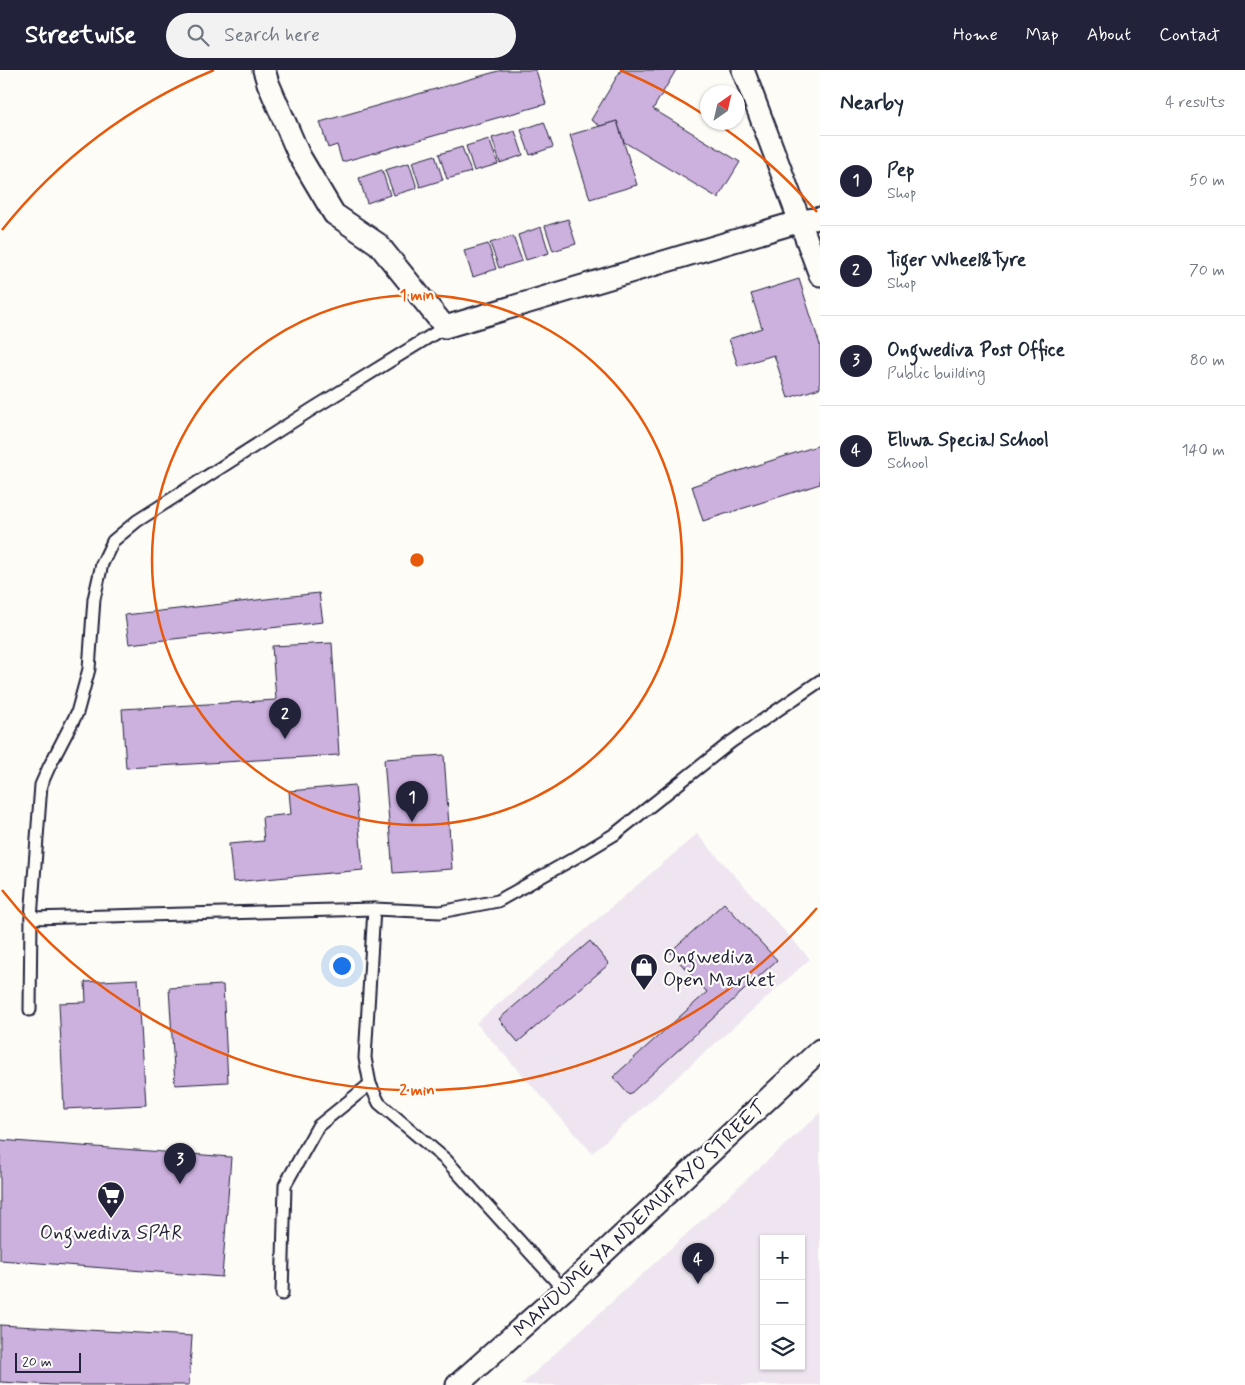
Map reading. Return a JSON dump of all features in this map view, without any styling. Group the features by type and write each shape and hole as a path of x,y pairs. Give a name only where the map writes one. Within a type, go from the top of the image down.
{"street":[{"path":"264,70 298,155 334,214 378,244 445,327 810,220"},
{"path":"743,70 810,220 820,275"},
{"name":"MANDUME YA NDEMUFAYO STREET","path":"456,1385 564,1290 820,1050"}],"lane":[{"path":"30,1010 31,918 41,785 77,713 89,669 94,599 102,564 113,541 137,521 445,327"},
{"path":"31,918 374,909 440,912 498,901 615,834 731,742 820,681"},
{"path":"374,909 365,1058 370,1084 379,1103 446,1160 564,1290"},
{"path":"282,1294 285,1185 318,1126 370,1084"}],"shaded area":[{"name":"Ongwediva Open Market","path":"697,834 810,959 592,1153 476,1023"},
{"path":"820,1113 820,1385 521,1385 583,1328"}],"building":[{"path":"502,70 536,70 546,104 342,162 337,145 328,148 320,122"},
{"path":"621,70 676,70 653,109 740,162 718,198 624,142 617,121 600,126 591,120"},
{"path":"617,121 637,185 590,199 570,135"},
{"path":"544,122 553,147 530,155 521,130"},
{"path":"515,131 523,155 500,163 492,138"},
{"path":"489,139 498,164 474,171 466,146"},
{"path":"462,147 471,172 447,179 439,154"},
{"path":"435,155 443,180 420,187 412,162"},
{"path":"409,163 417,188 394,195 385,170"},
{"path":"382,170 390,195 367,203 359,178"},
{"path":"568,219 576,244 553,251 545,226"},
{"path":"541,227 549,253 526,260 518,235"},
{"path":"513,236 522,261 499,268 490,243"},
{"path":"488,244 496,269 473,277 464,251"},
{"path":"799,279 820,345 820,388 788,398 774,355 738,366 729,339 762,328 751,294"},
{"path":"820,445 820,484 703,521 692,486"},
{"path":"319,593 323,622 129,644 125,615"},
{"path":"332,643 339,755 126,768 122,709 276,700 272,646"},
{"path":"444,755 452,869 393,873 384,759"},
{"path":"355,785 363,870 233,882 229,844 264,841 262,817 291,814 289,791"},
{"path":"724,903 777,960 629,1095 613,1077 707,992 670,952"},
{"path":"590,941 609,964 518,1042 499,1019"},
{"path":"138,979 146,1105 64,1109 59,1003 86,1002 85,982"},
{"path":"223,985 228,1082 175,1085 169,988"},
{"path":"0,1140 231,1157 222,1277 0,1260"},
{"path":"0,1325 192,1336 189,1385 54,1385 0,1382"}],"place":[{"name":"Tiger Wheel&Tyre","path":"285,739"},
{"name":"Pep","path":"412,822"},
{"name":"Ongwediva Open Market","path":"644,991"},
{"name":"Ongwediva Post Office","path":"180,1184"},
{"name":"Ongwediva SPAR","path":"111,1219"},
{"name":"Eluwa Special School","path":"698,1284"}]}
